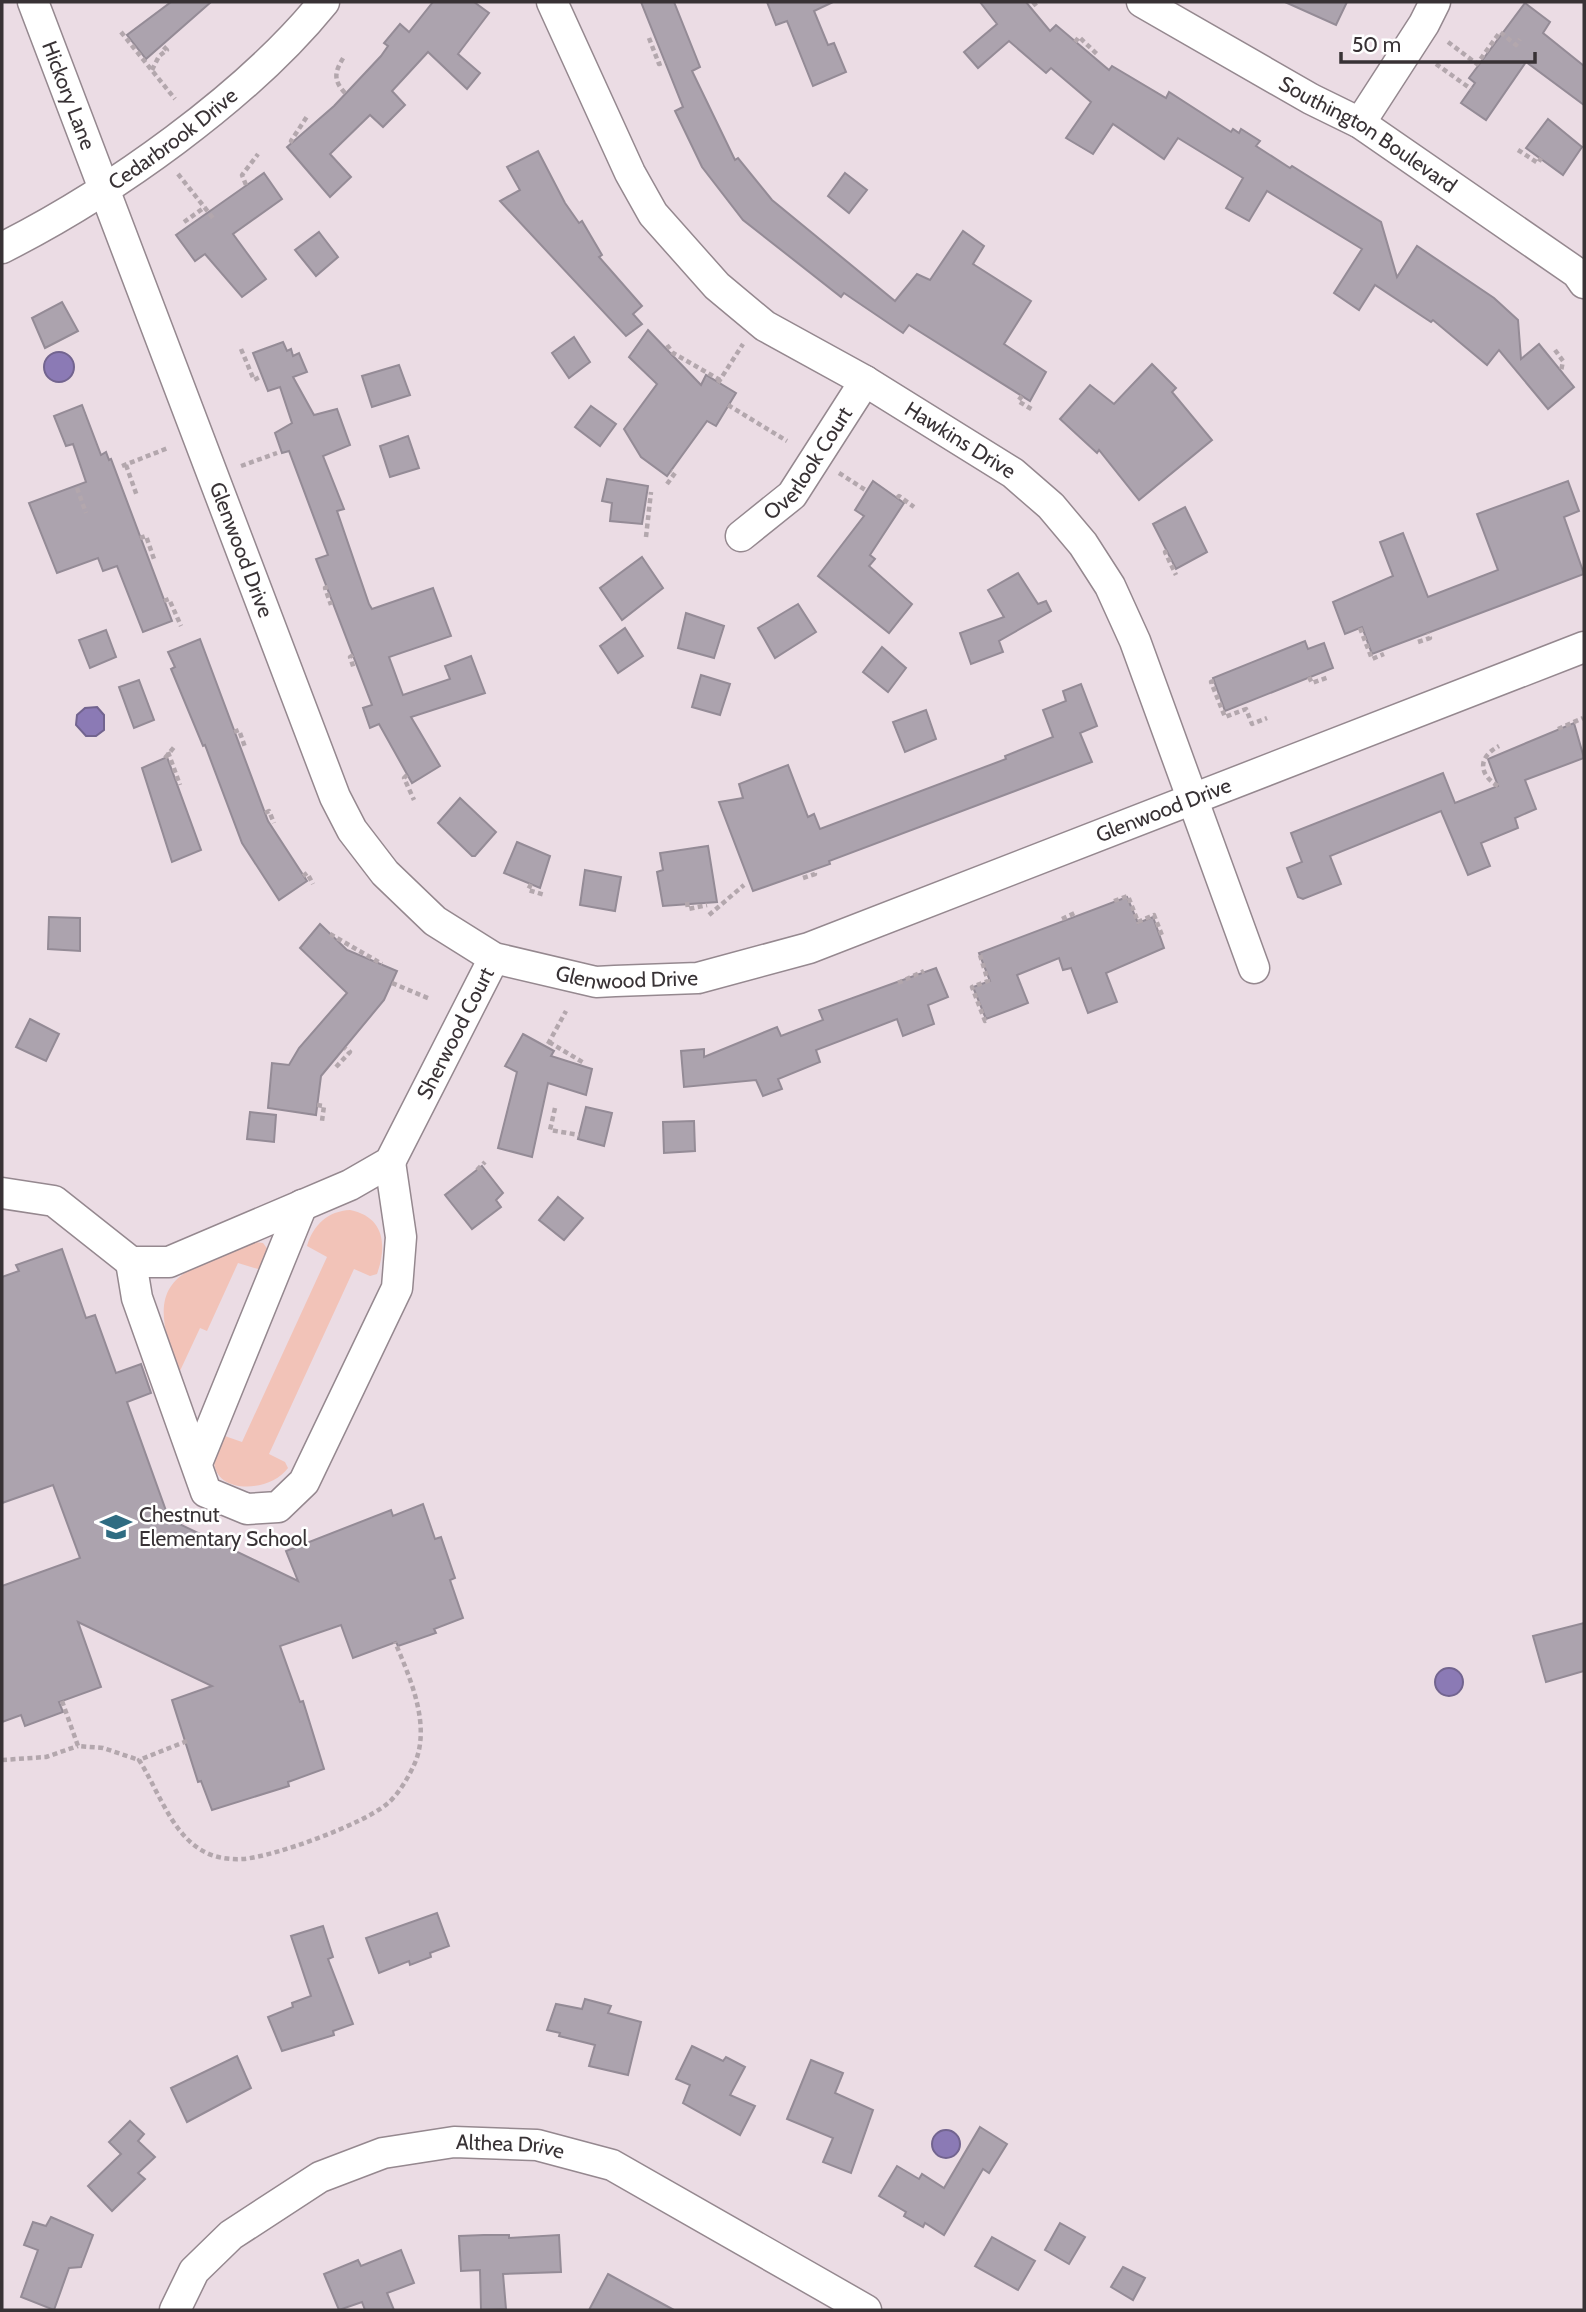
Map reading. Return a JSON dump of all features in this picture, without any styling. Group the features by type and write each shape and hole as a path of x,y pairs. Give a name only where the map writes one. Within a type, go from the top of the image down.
{"street":[{"name":"Hickory Lane","path":"33,2 103,188"},
{"name":"Cedarbrook Drive","path":"2,248 103,188 182,136 260,69 324,2"},
{"name":"Hawkins Drive","path":"552,2 630,173 653,214 718,286 765,326 865,380 1013,473 1051,506 1083,544 1110,586 1135,641 1254,968"},
{"name":"Southington Boulevard","path":"1142,2 1311,99 1360,123 1577,273 1584,283"},
{"path":"1360,123 1424,24 1435,2"},
{"name":"Glenwood Drive","path":"103,188 323,769 348,822 385,873 435,921 494,958 596,982 698,978 808,948 1584,647"},
{"name":"Overlook Court","path":"741,536 792,495 865,380"},
{"name":"Sherwood Court","path":"390,1162 494,958"},
{"path":"2,1193 54,1201 131,1262 169,1262 350,1185 390,1162 401,1237 397,1288 304,1482 278,1507 247,1509 206,1492 137,1298 131,1262"},
{"path":"197,1463 302,1205"},
{"name":"Althea Drive","path":"175,2310 194,2271 231,2235 320,2177 383,2152 454,2142 537,2146 612,2165 866,2310"}],"path":[{"path":"1033,2 1038,8"},
{"path":"1448,42 1477,64 1500,32 1516,45 1520,39"},
{"path":"121,33 175,99"},
{"path":"1075,42 1079,37 1098,55"},
{"path":"649,38 659,64 665,62"},
{"path":"152,70 159,56 167,50 163,46"},
{"path":"345,55 335,75 337,84 345,93"},
{"path":"1436,64 1471,89"},
{"path":"293,142 308,115"},
{"path":"1518,150 1538,163 1541,158"},
{"path":"246,185 242,175 258,154"},
{"path":"178,174 213,218"},
{"path":"184,222 205,207"},
{"path":"667,345 673,353 719,381 743,344"},
{"path":"241,349 254,380 262,376"},
{"path":"1555,350 1563,361 1561,371"},
{"path":"1022,396 1018,401 1033,410"},
{"path":"728,405 787,441"},
{"path":"137,496 124,465 168,448"},
{"path":"241,466 277,453"},
{"path":"667,484 675,473 671,471"},
{"path":"839,473 867,491"},
{"path":"77,488 86,513"},
{"path":"646,537 651,492"},
{"path":"897,498 899,496 914,507"},
{"path":"139,538 146,536 155,562"},
{"path":"1167,551 1165,552 1176,575"},
{"path":"328,587 324,588 331,605"},
{"path":"164,601 169,599 181,626"},
{"path":"1360,628 1372,659 1384,654"},
{"path":"1418,642 1430,638 1428,633"},
{"path":"354,656 350,657 354,668"},
{"path":"1309,677 1312,683 1329,677"},
{"path":"1214,681 1211,682 1225,717 1246,709 1252,724 1266,718"},
{"path":"1558,729 1583,718"},
{"path":"234,732 239,730 245,747"},
{"path":"165,758 175,746"},
{"path":"1498,786 1485,776 1482,765 1488,752 1499,746"},
{"path":"168,752 180,785"},
{"path":"407,775 404,778 414,800"},
{"path":"265,813 269,811 274,823"},
{"path":"803,878 815,874 814,870"},
{"path":"303,876 306,873 313,884"},
{"path":"531,884 528,890 545,895"},
{"path":"709,915 744,885"},
{"path":"1114,901 1128,896 1138,922 1154,915 1163,938"},
{"path":"687,902 688,909 707,905"},
{"path":"1062,919 1077,912"},
{"path":"330,934 382,964"},
{"path":"980,955 988,981 972,987 985,1021 987,1020"},
{"path":"898,983 924,971"},
{"path":"392,983 430,999"},
{"path":"566,1011 548,1043 584,1063"},
{"path":"336,1067 350,1052 345,1048"},
{"path":"317,1105 324,1105 322,1121"},
{"path":"555,1108 550,1130 579,1135"},
{"path":"477,1170 485,1162"},
{"path":"139,1760 178,1829 197,1847 218,1858 244,1859 287,1848 356,1821 387,1804 415,1763 420,1724 413,1688 395,1642"},
{"path":"62,1701 78,1746"},
{"path":"2,1760 46,1757 78,1746 103,1748 139,1760 187,1741"}],"shaded area":[{"path":"59,352 70,356 74,367 70,378 59,382 48,378 44,367 48,356"},
{"path":"97,707 104,715 104,730 96,736 86,736 76,725 77,715 85,708"},
{"path":"350,1210 362,1214 377,1226 382,1253 377,1274 370,1276 354,1269 269,1454 285,1462 288,1468 280,1476 257,1486 233,1485 223,1480 216,1471 214,1457 222,1435 242,1442 327,1257 307,1246 313,1232 328,1216"},
{"path":"255,1242 263,1243 269,1251 261,1270 238,1263 207,1331 200,1328 179,1373 168,1342 164,1317 165,1298 173,1284 186,1272 204,1262"},
{"path":"1449,1668 1459,1672 1463,1682 1459,1692 1449,1696 1439,1692 1435,1682 1439,1672"},
{"path":"946,2130 956,2134 960,2144 956,2154 946,2158 936,2154 932,2144 936,2134"}],"building":[{"path":"171,2 211,2 146,59 127,35"},
{"path":"433,2 474,2 489,13 458,54 480,73 467,89 428,52 392,91 405,105 383,127 370,115 330,154 351,177 330,197 287,147 334,106 381,56 388,46 384,43 400,24 409,32"},
{"path":"641,2 674,2 700,67 692,71 735,160 738,158 772,200 895,301 917,274 930,280 963,231 984,246 973,264 1031,301 1004,344 1046,372 1030,401 909,325 903,333 844,293 841,297 743,220 702,167 675,111 683,107"},
{"path":"767,2 833,2 814,11 828,45 834,43 846,72 813,86 787,21 776,25"},
{"path":"980,2 1026,2 1050,31 1056,25 1109,70 1112,66 1166,98 1169,92 1231,132 1233,129 1239,133 1241,129 1260,141 1256,146 1381,222 1397,277 1417,246 1494,298 1518,320 1521,359 1539,344 1574,387 1548,409 1499,350 1487,365 1433,320 1431,322 1375,285 1359,310 1334,293 1362,249 1267,191 1249,221 1226,208 1243,178 1178,138 1164,159 1113,124 1093,154 1066,138 1091,102 1051,68 1046,73 1009,41 978,68 964,52 997,24"},
{"path":"1285,2 1347,2 1336,25"},
{"path":"1525,3 1550,22 1543,33 1584,66 1584,105 1526,62 1486,120 1461,103 1475,83 1469,78"},
{"path":"1548,119 1582,147 1563,175 1526,148"},
{"path":"538,151 565,203 579,223 582,221 602,255 599,257 642,306 633,314 642,324 626,336 500,201 520,190 507,167"},
{"path":"264,173 282,199 233,234 266,279 242,297 205,254 195,261 176,235"},
{"path":"845,173 867,190 849,213 828,196"},
{"path":"319,232 338,257 316,276 295,250"},
{"path":"62,302 78,331 45,348 32,318"},
{"path":"648,330 701,385 706,375 736,393 716,426 707,421 667,476 641,457 624,429 657,384 629,357"},
{"path":"574,337 590,362 569,378 552,353"},
{"path":"283,342 287,351 291,349 293,356 299,353 307,372 293,377 314,415 337,409 350,445 323,456 344,509 337,511 369,604 372,609 433,588 451,636 389,657 403,695 450,679 445,666 471,656 485,693 411,717 440,766 412,783 379,724 370,728 363,708 372,705 316,559 328,555 289,451 282,453 275,433 292,423 280,387 268,391 253,353"},
{"path":"1152,364 1176,388 1172,392 1212,440 1139,500 1099,450 1097,453 1060,419 1090,385 1114,404"},
{"path":"399,365 410,395 372,407 362,376"},
{"path":"82,405 101,455 106,452 109,460 111,459 172,621 143,632 117,566 103,571 98,558 57,573 29,503 86,482 73,444 66,446 54,416"},
{"path":"591,406 616,424 600,446 575,427"},
{"path":"408,436 419,468 390,477 380,446"},
{"path":"607,479 648,486 642,524 610,521 612,503 602,501"},
{"path":"873,481 904,503 870,555 875,559 869,566 912,604 889,633 818,576 864,516 855,510"},
{"path":"1568,481 1579,511 1564,517 1584,574 1372,654 1362,627 1345,634 1333,602 1393,576 1380,542 1403,533 1428,597 1498,570 1477,514"},
{"path":"1185,507 1207,552 1176,569 1153,524"},
{"path":"642,557 663,588 622,620 600,588"},
{"path":"1018,573 1038,604 1046,601 1051,611 999,641 1003,652 971,664 960,633 1004,617 988,590"},
{"path":"798,604 816,632 775,658 758,628"},
{"path":"686,613 724,626 714,658 678,648"},
{"path":"625,628 643,656 618,673 600,646"},
{"path":"106,630 116,657 90,668 79,640"},
{"path":"200,639 268,821 307,881 279,900 242,843 205,745 203,746 171,669 175,667 168,652"},
{"path":"1305,641 1308,649 1324,643 1333,668 1225,711 1213,678"},
{"path":"882,647 906,668 888,692 863,672"},
{"path":"701,675 730,684 720,715 692,707"},
{"path":"139,680 154,720 134,728 119,687"},
{"path":"1081,684 1097,726 1080,733 1092,762 829,861 830,864 753,891 719,802 743,798 739,784 788,765 808,817 814,814 820,829 1006,759 1005,756 1053,737 1043,710 1066,701 1063,691"},
{"path":"926,710 936,739 905,752 893,722"},
{"path":"1574,723 1584,758 1525,780 1536,809 1515,818 1518,828 1481,843 1490,866 1468,875 1441,811 1330,856 1341,884 1303,899 1298,897 1287,868 1302,862 1291,833 1443,773 1455,803 1498,786 1488,759"},
{"path":"167,757 201,850 172,862 142,768"},
{"path":"460,798 496,832 475,856 438,823"},
{"path":"517,842 550,856 540,888 504,873"},
{"path":"708,846 717,902 663,906 657,872 663,870 660,853"},
{"path":"585,870 621,877 615,911 580,905"},
{"path":"1127,897 1138,923 1153,917 1164,948 1106,973 1117,1002 1088,1013 1071,968 1063,970 1059,958 1017,975 1028,1003 986,1019 973,987 990,981 979,953"},
{"path":"49,917 80,918 80,951 48,949"},
{"path":"320,924 347,950 397,971 384,1000 321,1076 316,1115 268,1108 272,1063 289,1065 299,1048 347,993 300,948"},
{"path":"936,968 948,997 928,1005 934,1024 903,1036 897,1019 816,1050 820,1062 778,1079 782,1089 763,1096 756,1080 684,1087 681,1051 704,1049 704,1057 777,1027 781,1036 823,1020 819,1010"},
{"path":"30,1019 59,1034 46,1061 16,1047"},
{"path":"523,1034 554,1051 551,1056 592,1069 586,1095 548,1083 532,1157 498,1148 517,1072 505,1066"},
{"path":"586,1107 612,1113 604,1146 578,1139"},
{"path":"250,1112 276,1115 274,1142 247,1139"},
{"path":"694,1121 695,1151 664,1153 663,1122"},
{"path":"482,1166 503,1193 496,1200 501,1207 472,1229 445,1195"},
{"path":"558,1197 583,1218 564,1240 539,1220"},
{"name":"Chestnut Elementary School","path":"62,1249 86,1318 95,1315 116,1373 141,1364 151,1393 127,1402 169,1519 298,1581 286,1551 391,1510 393,1516 423,1504 435,1539 441,1537 455,1578 450,1580 463,1618 434,1629 436,1633 398,1646 396,1642 353,1658 341,1625 280,1646 300,1702 303,1701 324,1769 288,1782 289,1786 212,1810 201,1781 198,1782 172,1700 212,1686 78,1622 101,1687 59,1702 63,1712 25,1726 21,1715 2,1722 2,1586 80,1558 53,1485 2,1503 2,1277 19,1271 16,1265"},
{"path":"1584,1623 1584,1671 1546,1682 1533,1636"},
{"path":"437,1913 449,1946 430,1953 431,1957 410,1965 409,1961 379,1973 366,1938"},
{"path":"323,1926 333,1957 328,1959 353,2024 333,2031 334,2035 282,2051 268,2017 311,1996 291,1936"},
{"path":"585,1999 611,2006 608,2013 641,2022 628,2075 589,2066 595,2045 559,2036 560,2033 547,2030 556,2004 582,2009"},
{"path":"692,2046 723,2061 726,2057 745,2067 730,2095 755,2106 740,2135 683,2103 690,2085 676,2079"},
{"path":"237,2056 251,2088 187,2122 171,2088"},
{"path":"811,2060 843,2073 835,2093 873,2110 851,2173 823,2162 833,2138 787,2119"},
{"path":"130,2121 144,2134 138,2141 155,2157 138,2173 145,2179 112,2211 88,2186 121,2154 109,2142"},
{"path":"980,2127 1007,2144 989,2173 983,2169 944,2235 925,2223 923,2227 904,2216 906,2212 879,2196 897,2166 919,2179 922,2174 944,2188"},
{"path":"51,2217 93,2235 81,2267 69,2268 54,2310 21,2297 38,2250 24,2245 33,2222 46,2226"},
{"path":"1060,2223 1085,2237 1069,2264 1045,2250"},
{"path":"509,2235 509,2238 559,2235 561,2272 503,2274 506,2309 481,2310 480,2270 461,2271 459,2236"},
{"path":"992,2237 1035,2261 1018,2290 975,2266"},
{"path":"401,2250 414,2283 387,2293 394,2310 365,2310 362,2302 339,2310 324,2274 358,2260 361,2266"},
{"path":"1123,2267 1145,2278 1133,2300 1111,2287"},
{"path":"608,2274 674,2310 589,2310"}],"place":[{"name":"Chestnut Elementary School","path":"116,1527"}]}
